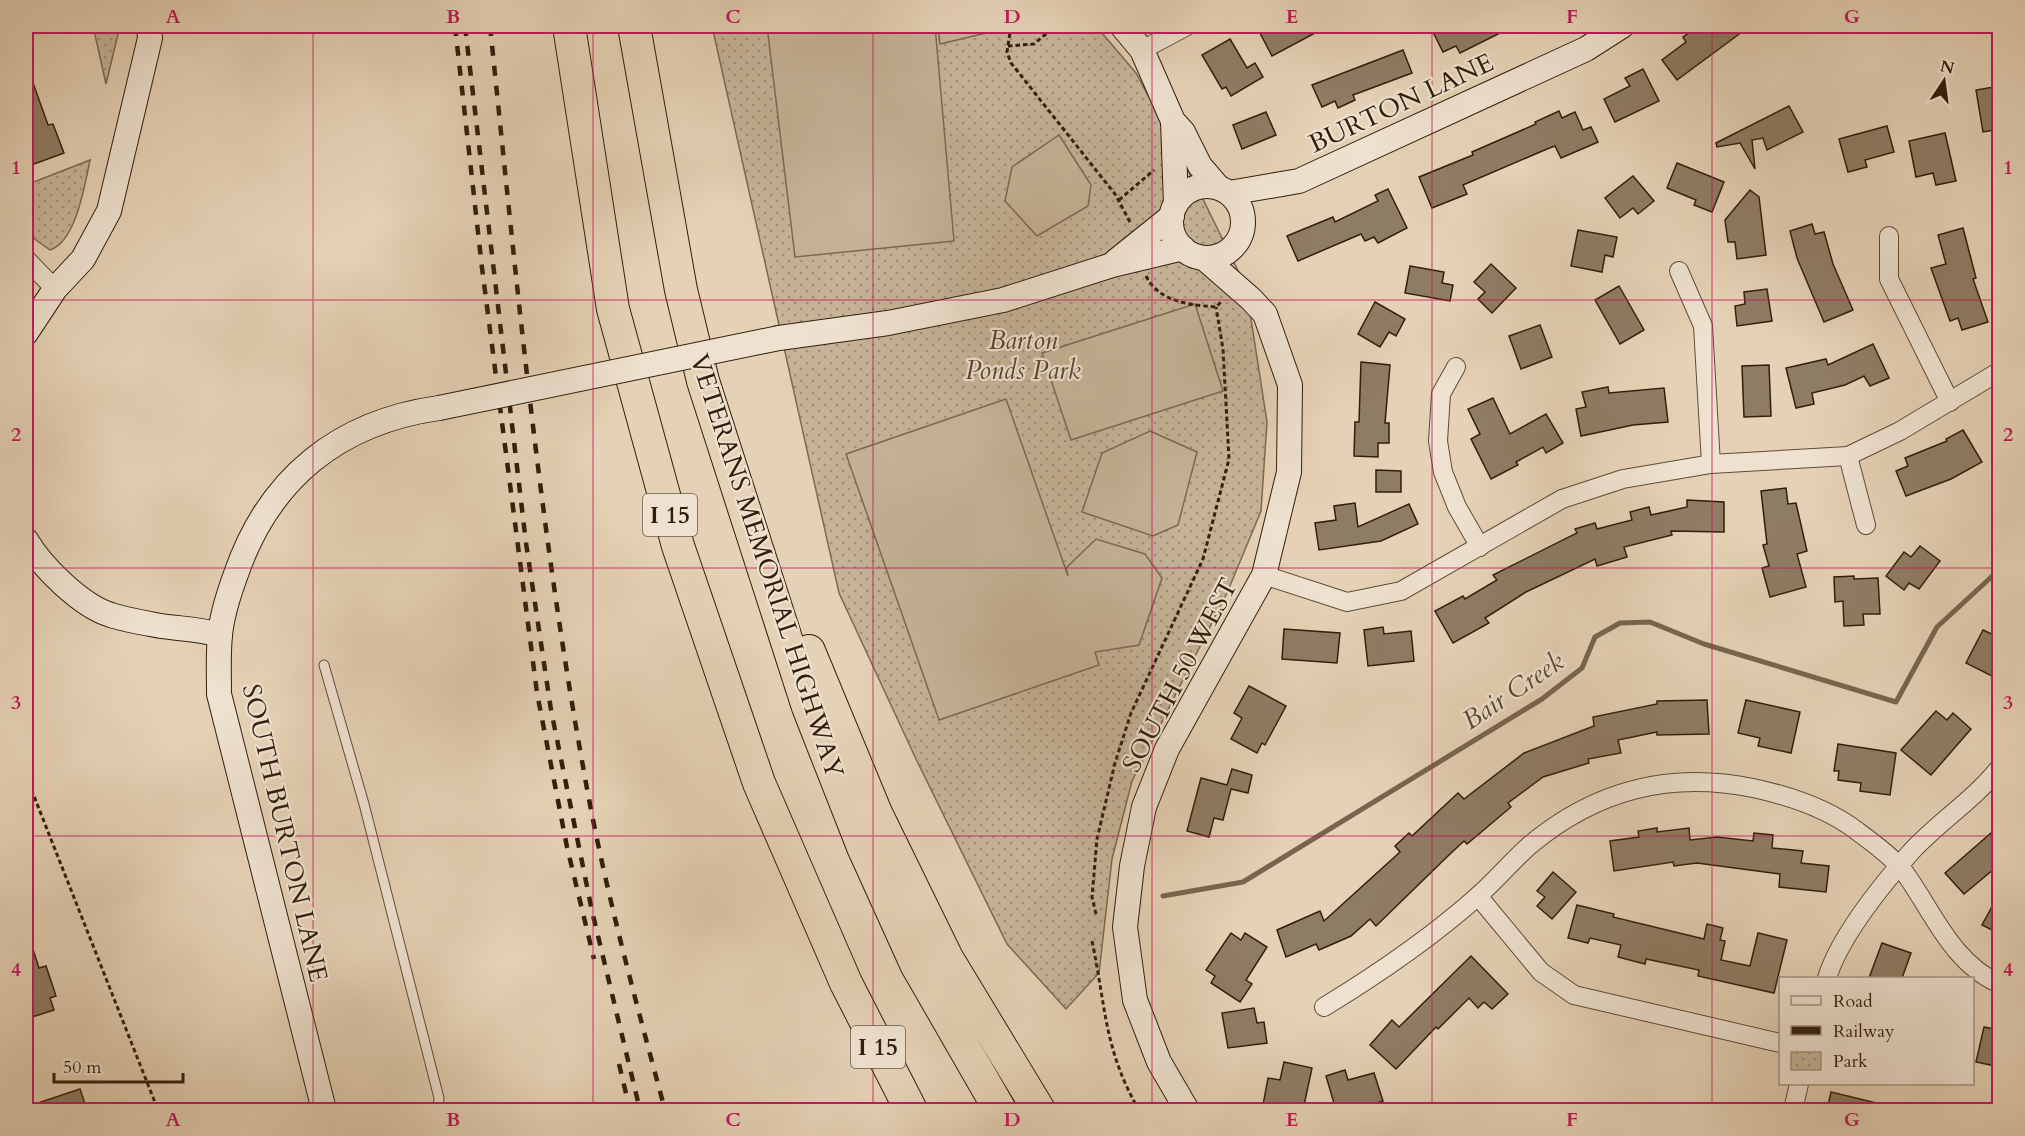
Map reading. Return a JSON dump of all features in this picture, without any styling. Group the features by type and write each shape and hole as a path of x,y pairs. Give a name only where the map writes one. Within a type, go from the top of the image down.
{"highway":[{"name":"I 15","path":"569,26 613,309 678,546 759,783 846,983 910,1110"},
{"name":"VETERANS MEMORIAL HIGHWAY","path":"634,26 681,290 716,422 807,708 863,847 916,964 1000,1110"},
{"path":"716,422 876,813 947,958 1038,1110"},
{"path":"846,983 900,1110"}],"street":[{"path":"26,333 55,289 83,259 109,211 150,38 149,26"},
{"path":"1122,26 1142,50 1173,121 1183,132 1200,166 1238,202 1242,230 1226,253 1194,253 1174,233 1173,121"},
{"path":"1142,50 1187,26"},
{"name":"BURTON LANE","path":"1242,230 1262,206 1299,182 1586,49 1622,26"},
{"name":"BURTON LANE","path":"1224,190 1299,182"},
{"path":"1112,265 1174,210 1194,188 1224,190"},
{"name":"SOUTH 50 WEST","path":"1242,230 1241,269 1251,299"},
{"path":"1889,237 1889,279 1950,402"},
{"name":"SOUTH 50 WEST","path":"1187,1110 1159,1062 1135,1000 1125,927 1132,866 1144,807 1167,749 1264,575 1289,472 1290,385 1265,314 1251,299 1194,253"},
{"name":"SOUTH BURTON LANE","path":"324,1110 219,694 220,635 228,597 244,549 273,500 318,454 354,432 402,413 439,408 779,338 888,323 1003,300 1112,265 1194,253"},
{"path":"26,259 55,289"},
{"path":"1678,271 1703,326 1711,464"},
{"path":"1456,367 1441,394 1438,441 1443,472 1456,507 1480,547"},
{"path":"1264,575 1347,602 1401,591 1562,499 1623,479 1711,464 1848,456 1950,402 2000,371"},
{"path":"1848,456 1866,525"},
{"path":"26,540 37,559 68,589 109,615 161,626 198,628 220,635"},
{"path":"1828,977 1851,932 1880,889 1911,852 1981,791 2000,767"},
{"path":"1324,1007 1387,969 1478,896 1531,845 1580,810 1629,789 1676,782 1724,782 1796,798 1855,829 1900,867 1961,958 1985,978 2000,984"},
{"path":"1478,896 1541,972 1574,995 1779,1043"},
{"path":"1793,1110 1799,1085"}],"lane":[{"path":"324,665 364,804 438,1098 438,1110"}],"path":[{"path":"1011,26 1007,52 1011,63 1119,200 1134,232"},
{"path":"1008,46 1035,44 1053,28"},
{"path":"1119,200 1158,167"},
{"path":"1143,270 1149,282 1161,294 1188,305 1216,307"},
{"path":"1216,307 1225,297"},
{"path":"1096,914 1092,897 1096,840 1115,763 1131,713 1203,559 1229,459 1223,349 1216,307"},
{"path":"26,776 158,1110"},
{"path":"1092,941 1101,1003 1113,1056 1124,1086 1139,1110"}],"green space":[{"path":"93,26 120,26 106,84"},
{"name":"Barton Ponds Park","path":"712,26 1096,26 1136,73 1200,193 1246,287 1267,422 1261,511 1227,593 1132,781 1112,859 1099,973 1066,1009 1007,944 916,759 839,593"},
{"path":"767,26 935,26 954,241 795,257"},
{"path":"938,26 998,26 999,30 940,44"},
{"path":"1059,135 1091,185 1088,206 1037,236 1005,201 1012,167"},
{"path":"90,160 73,224 67,236 59,245 50,250 36,240 26,228 26,185"},
{"path":"1195,304 1223,391 1071,440 1042,353"},
{"path":"1006,399 1068,576 1066,568 1096,539 1145,554 1162,578 1139,645 1095,652 1099,665 939,720 846,454"},
{"path":"1150,431 1197,452 1178,525 1153,536 1082,512 1102,453"}],"building":[{"path":"1273,26 1328,26 1272,56 1260,33"},
{"path":"1430,26 1514,26 1460,53 1456,46 1443,52"},
{"path":"1699,26 1750,26 1677,80 1662,60 1686,42 1683,37"},
{"path":"1230,39 1247,68 1255,63 1263,77 1231,96 1226,87 1222,89 1202,55"},
{"path":"1403,50 1412,73 1353,95 1355,100 1338,108 1335,101 1322,107 1312,85"},
{"path":"27,66 48,125 53,124 64,153 26,167"},
{"path":"1643,69 1659,101 1615,122 1604,99 1630,86 1625,78"},
{"path":"2000,86 2000,129 1983,132 1976,90"},
{"path":"1789,106 1803,132 1767,150 1763,138 1752,140 1755,169 1740,143 1717,147 1716,143"},
{"path":"1559,111 1562,118 1575,112 1583,130 1591,127 1598,142 1561,158 1555,146 1547,149 1463,185 1467,194 1432,208 1419,177 1473,155 1472,152 1536,124 1535,122"},
{"path":"1266,112 1276,135 1242,149 1233,125"},
{"path":"1887,126 1894,152 1865,160 1867,167 1848,172 1839,139"},
{"path":"1945,133 1956,181 1936,185 1933,173 1916,177 1909,141"},
{"path":"1677,163 1724,182 1712,212 1694,205 1696,200 1667,188"},
{"path":"1633,176 1654,201 1638,214 1633,208 1620,218 1605,198"},
{"path":"1388,189 1407,228 1378,243 1374,237 1365,241 1361,234 1298,261 1287,236 1333,217 1335,222 1378,201 1375,195"},
{"path":"1750,190 1759,197 1766,255 1737,259 1735,242 1728,242 1725,220"},
{"path":"1812,224 1815,234 1824,232 1833,264 1853,310 1824,322 1797,258 1790,231"},
{"path":"1963,228 1976,278 1973,279 1988,322 1962,330 1958,318 1950,321 1931,268 1946,264 1938,235"},
{"path":"1578,230 1617,237 1613,257 1605,255 1602,272 1571,266"},
{"path":"1491,264 1516,288 1492,313 1478,299 1485,292 1474,282"},
{"path":"1410,266 1444,272 1442,283 1453,285 1450,301 1405,293"},
{"path":"1619,286 1644,330 1620,344 1595,300"},
{"path":"1767,289 1772,321 1737,326 1735,306 1745,304 1744,292"},
{"path":"1375,302 1405,319 1396,336 1389,332 1380,347 1358,334"},
{"path":"1540,325 1552,357 1521,369 1509,336"},
{"path":"1873,344 1889,378 1870,386 1864,376 1845,385 1812,393 1814,404 1796,408 1786,368 1826,359 1828,365"},
{"path":"1361,362 1390,365 1385,423 1389,423 1389,443 1378,443 1378,457 1354,456 1355,422 1359,422"},
{"path":"1769,365 1771,416 1744,417 1742,366"},
{"path":"1608,387 1609,393 1664,388 1668,422 1633,425 1581,436 1576,409 1586,407 1582,392"},
{"path":"1493,398 1510,434 1546,414 1563,443 1546,453 1543,447 1516,462 1518,465 1491,479 1471,439 1480,434 1468,409"},
{"path":"1963,430 1982,462 1951,479 1906,496 1896,471 1908,466 1905,458 1947,441 1946,439"},
{"path":"1376,470 1401,471 1401,492 1376,492"},
{"path":"1786,488 1788,504 1796,503 1807,551 1797,554 1806,587 1770,597 1762,568 1769,566 1763,545 1767,544 1761,491"},
{"path":"1687,500 1724,502 1724,532 1671,531 1672,535 1624,547 1627,557 1597,566 1595,559 1526,592 1485,618 1489,623 1453,643 1435,611 1463,596 1465,599 1497,580 1493,575 1577,533 1575,529 1595,523 1597,529 1632,520 1630,512 1649,507 1651,515 1687,507"},
{"path":"1355,503 1358,527 1409,504 1418,524 1381,541 1319,550 1315,523 1336,520 1334,506"},
{"path":"1920,546 1940,561 1919,589 1909,583 1904,590 1886,576 1904,552 1911,557"},
{"path":"1854,576 1854,579 1878,578 1880,614 1863,614 1864,625 1844,626 1843,601 1835,602 1834,577"},
{"path":"1383,627 1384,634 1411,631 1414,661 1368,666 1364,630"},
{"path":"1284,629 1340,633 1337,663 1282,659"},
{"path":"1983,630 2000,638 2000,665 1994,677 1966,663"},
{"path":"1249,686 1286,706 1265,745 1262,743 1257,753 1231,739 1242,718 1234,713"},
{"path":"1707,700 1709,734 1657,735 1657,732 1618,740 1621,753 1588,759 1589,763 1543,777 1508,803 1511,807 1467,844 1464,841 1376,926 1370,919 1351,936 1319,950 1316,944 1286,957 1277,930 1320,911 1324,921 1400,852 1395,846 1409,833 1412,836 1458,793 1464,799 1524,753 1594,726 1593,717 1657,704 1657,701"},
{"path":"1746,700 1800,712 1791,753 1758,746 1760,738 1738,733"},
{"path":"1936,711 1947,720 1953,713 1971,729 1931,775 1901,750"},
{"path":"1838,744 1896,753 1890,795 1860,791 1861,783 1838,780 1839,771 1834,771"},
{"path":"1232,769 1252,775 1248,793 1231,789 1223,820 1214,818 1209,837 1187,831 1201,778 1227,785"},
{"path":"1657,828 1657,832 1689,828 1690,840 1717,837 1753,841 1754,833 1773,835 1772,848 1803,851 1801,863 1829,866 1826,892 1779,887 1780,874 1697,863 1674,866 1673,862 1614,871 1610,841 1639,837 1638,831"},
{"path":"1991,833 2000,842 2000,864 1964,894 1945,873"},
{"path":"1553,872 1576,892 1552,919 1537,906 1545,897 1537,891"},
{"path":"2000,892 2000,934 1982,925"},
{"path":"1577,905 1614,914 1613,917 1704,939 1707,924 1723,928 1720,940 1725,941 1721,960 1750,966 1758,933 1787,940 1774,993 1698,976 1699,970 1646,959 1645,964 1618,957 1621,945 1590,938 1588,943 1568,938"},
{"path":"1231,933 1241,940 1245,933 1267,947 1246,980 1252,984 1240,1002 1211,983 1215,976 1206,970"},
{"path":"26,937 29,937 39,968 46,966 56,996 50,998 54,1010 26,1019"},
{"path":"1882,943 1911,953 1902,977 1869,977"},
{"path":"1471,956 1508,994 1492,1009 1484,1002 1478,1008 1469,998 1438,1029 1436,1027 1396,1069 1370,1045 1392,1020 1399,1027"},
{"path":"1254,1008 1257,1023 1264,1022 1267,1043 1228,1048 1222,1013"},
{"path":"1984,1027 2000,1030 2000,1067 1976,1062"},
{"path":"1284,1062 1312,1068 1303,1110 1263,1105 1268,1078 1280,1080"},
{"path":"1345,1070 1348,1080 1374,1073 1383,1101 1352,1110 1336,1110 1326,1076"},
{"path":"80,1089 87,1110 26,1110 26,1107"},
{"path":"1831,1092 1885,1105 1884,1110 1827,1110"}],"waterway":[{"name":"Bair Creek","path":"1163,896 1243,882 1542,699 1582,668 1595,637 1620,623 1650,622 1704,644 1896,702 1937,627 2000,569"}],"railway":[{"path":"455,26 482,268 537,693 567,847 594,959"},
{"path":"465,26 526,543 551,710 592,911 640,1110"},
{"path":"490,26 541,493 568,679 601,857 665,1110"},
{"path":"619,1064 630,1110"}]}
